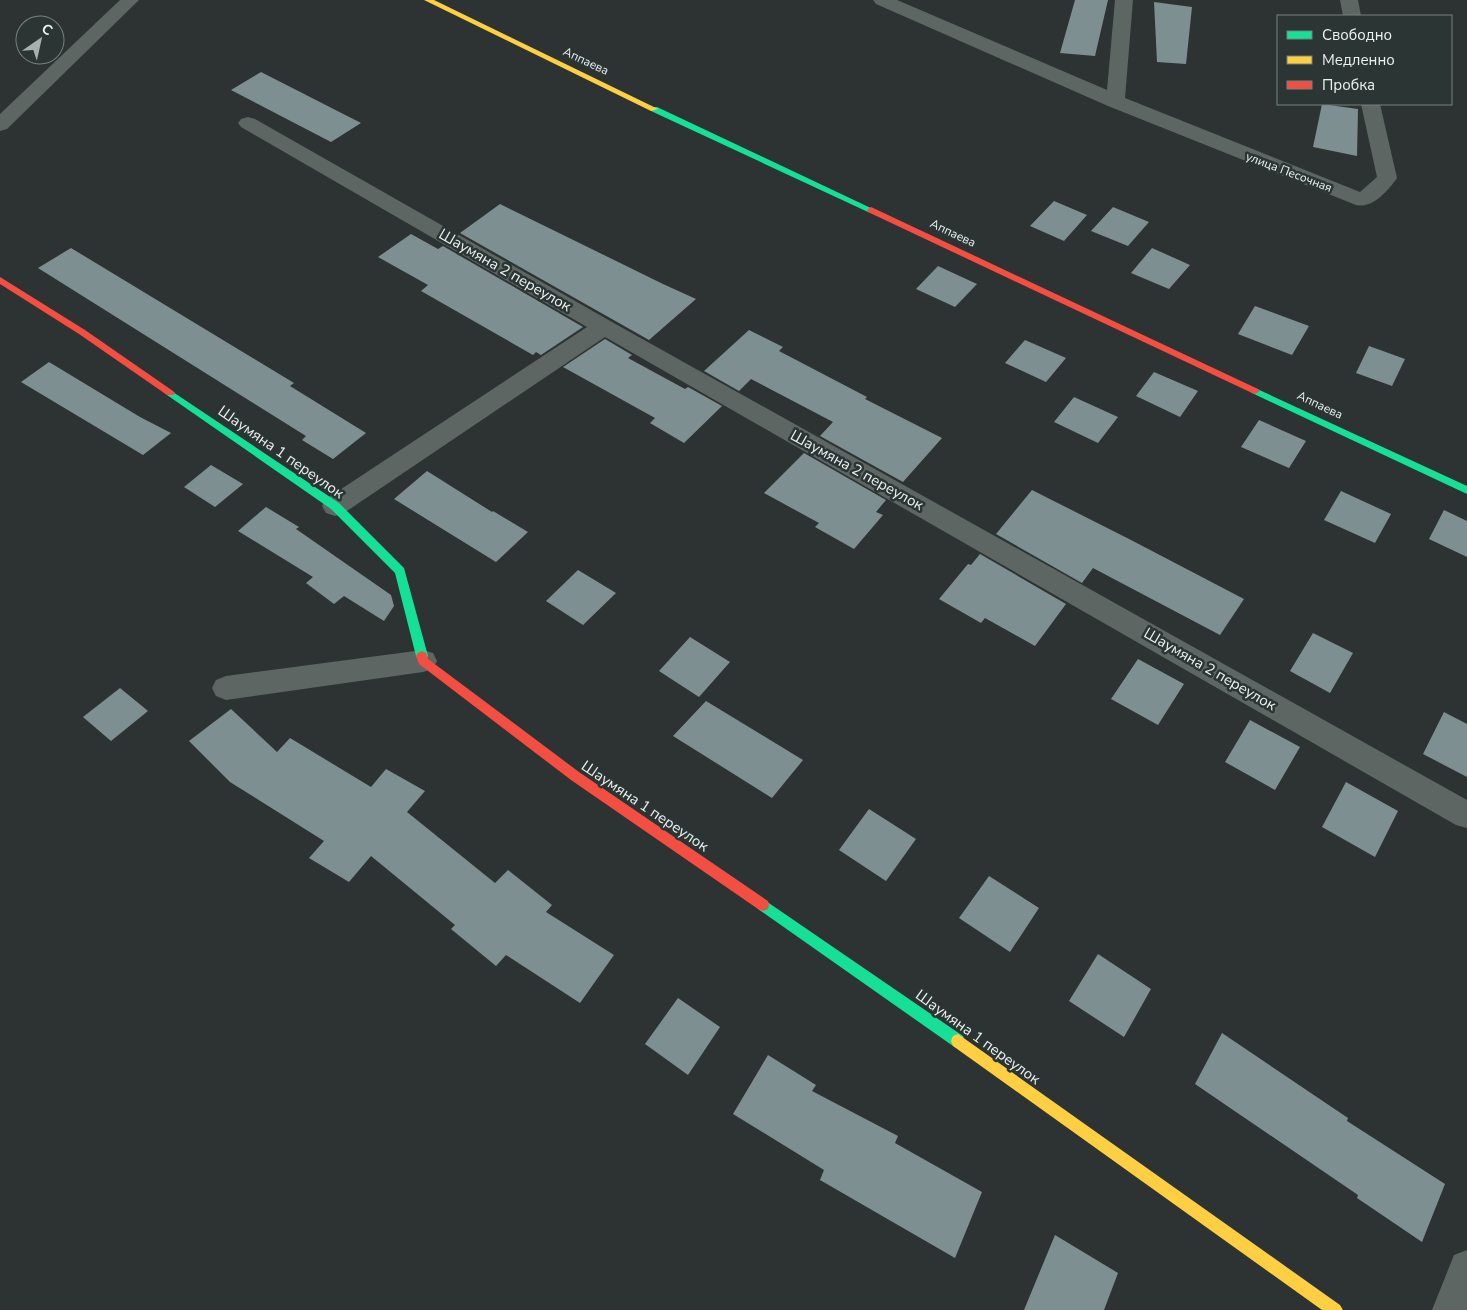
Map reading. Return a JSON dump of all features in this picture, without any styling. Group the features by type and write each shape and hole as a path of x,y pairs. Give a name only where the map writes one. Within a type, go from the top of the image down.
{"street":[{"path":"0,125 130,0"},
{"name":"Аппаева","path":"428,0 535,53 1467,490"},
{"name":"улица Песочная","path":"882,0 1115,102 1255,160 1363,200 1387,178 1371,105"},
{"path":"1115,102 1124,0"},
{"path":"1349,0 1352,15"},
{"name":"Шаумяна 2 переулок","path":"248,123 604,327 1467,815"},
{"name":"Шаумяна 1 переулок","path":"0,280 82,332 335,506 400,571 423,661 575,776 855,967 1335,1310"},
{"path":"335,506 604,327"},
{"path":"226,688 423,661"},
{"path":"1451,1310 1467,1268"}],"building":[{"path":"1075,0 1108,0 1095,56 1060,53"},
{"path":"1154,2 1192,7 1186,64 1157,62"},
{"path":"261,72 361,123 331,142 231,90"},
{"path":"1322,105 1358,109 1357,156 1313,147"},
{"path":"1054,201 1087,215 1064,241 1030,226"},
{"path":"500,204 696,299 649,340 460,233"},
{"path":"1113,207 1149,222 1128,246 1091,231"},
{"path":"411,234 438,249 443,246 583,327 541,355 536,352 533,355 421,291 428,285 378,257"},
{"path":"71,248 294,383 290,386 366,433 333,459 302,440 306,436 38,268"},
{"path":"1152,248 1190,265 1169,289 1131,273"},
{"path":"938,266 977,284 955,307 916,289"},
{"path":"1255,306 1309,326 1292,355 1238,334"},
{"path":"749,330 783,347 779,351 867,397 865,399 942,438 903,482 820,436 833,422 751,379 739,391 704,371"},
{"path":"605,339 632,355 628,358 685,389 688,387 722,406 684,443 650,423 655,418 563,367"},
{"path":"1025,340 1066,358 1046,382 1005,363"},
{"path":"1369,346 1405,359 1392,386 1356,373"},
{"path":"49,362 140,417 171,433 143,455 21,382"},
{"path":"1154,372 1198,391 1180,417 1136,396"},
{"path":"1074,397 1118,417 1098,443 1054,422"},
{"path":"1259,420 1306,441 1289,468 1241,447"},
{"path":"804,453 886,500 876,512 883,515 854,549 815,527 819,523 764,493"},
{"path":"211,465 243,484 215,507 184,487"},
{"path":"427,471 528,532 496,562 394,499"},
{"path":"1032,490 1244,599 1220,635 1093,568 1082,583 996,534"},
{"path":"1341,491 1391,514 1375,543 1324,520"},
{"path":"266,507 299,527 296,529 391,595 394,606 384,621 344,596 334,604 306,583 313,577 238,531"},
{"path":"1444,510 1467,521 1467,557 1429,539"},
{"path":"980,554 1066,604 1035,646 985,618 981,623 939,599 968,564 971,565"},
{"path":"578,570 616,593 583,625 546,601"},
{"path":"1313,633 1353,653 1330,693 1290,671"},
{"path":"690,637 730,662 699,697 659,671"},
{"path":"1138,659 1184,684 1158,725 1111,699"},
{"path":"120,688 148,711 111,741 83,717"},
{"path":"706,701 803,760 772,798 673,736"},
{"path":"231,709 277,752 290,738 371,787 386,769 425,791 407,812 495,883 508,870 552,905 546,912 614,955 580,1003 506,955 496,966 451,929 455,925 371,856 349,882 309,858 324,841 230,782 189,741"},
{"path":"1444,712 1467,724 1467,777 1423,754"},
{"path":"1250,720 1300,747 1275,790 1225,762"},
{"path":"1346,782 1398,811 1375,857 1322,827"},
{"path":"869,809 916,839 886,881 839,850"},
{"path":"989,876 1039,908 1010,952 959,918"},
{"path":"1098,954 1151,989 1124,1037 1069,1001"},
{"path":"678,998 720,1027 688,1075 645,1044"},
{"path":"1222,1033 1348,1118 1347,1121 1445,1184 1422,1242 1357,1198 1358,1195 1195,1084"},
{"path":"768,1055 816,1085 812,1091 898,1136 895,1143 982,1192 955,1258 820,1180 824,1170 733,1114"},
{"path":"1055,1235 1118,1273 1104,1310 1024,1310"}],"traffic: fast":[{"path":"654,109 871,210"},
{"path":"1255,391 1467,490"},
{"path":"170,393 335,506 400,571 422,656"},
{"path":"763,905 958,1041"}],"traffic: slow":[{"path":"428,0 654,109"},
{"path":"958,1041 1335,1310"}],"traffic: jam":[{"path":"871,210 1255,391"},
{"path":"0,280 82,332 170,393"},
{"path":"422,656 423,661 575,776 763,905"}]}
